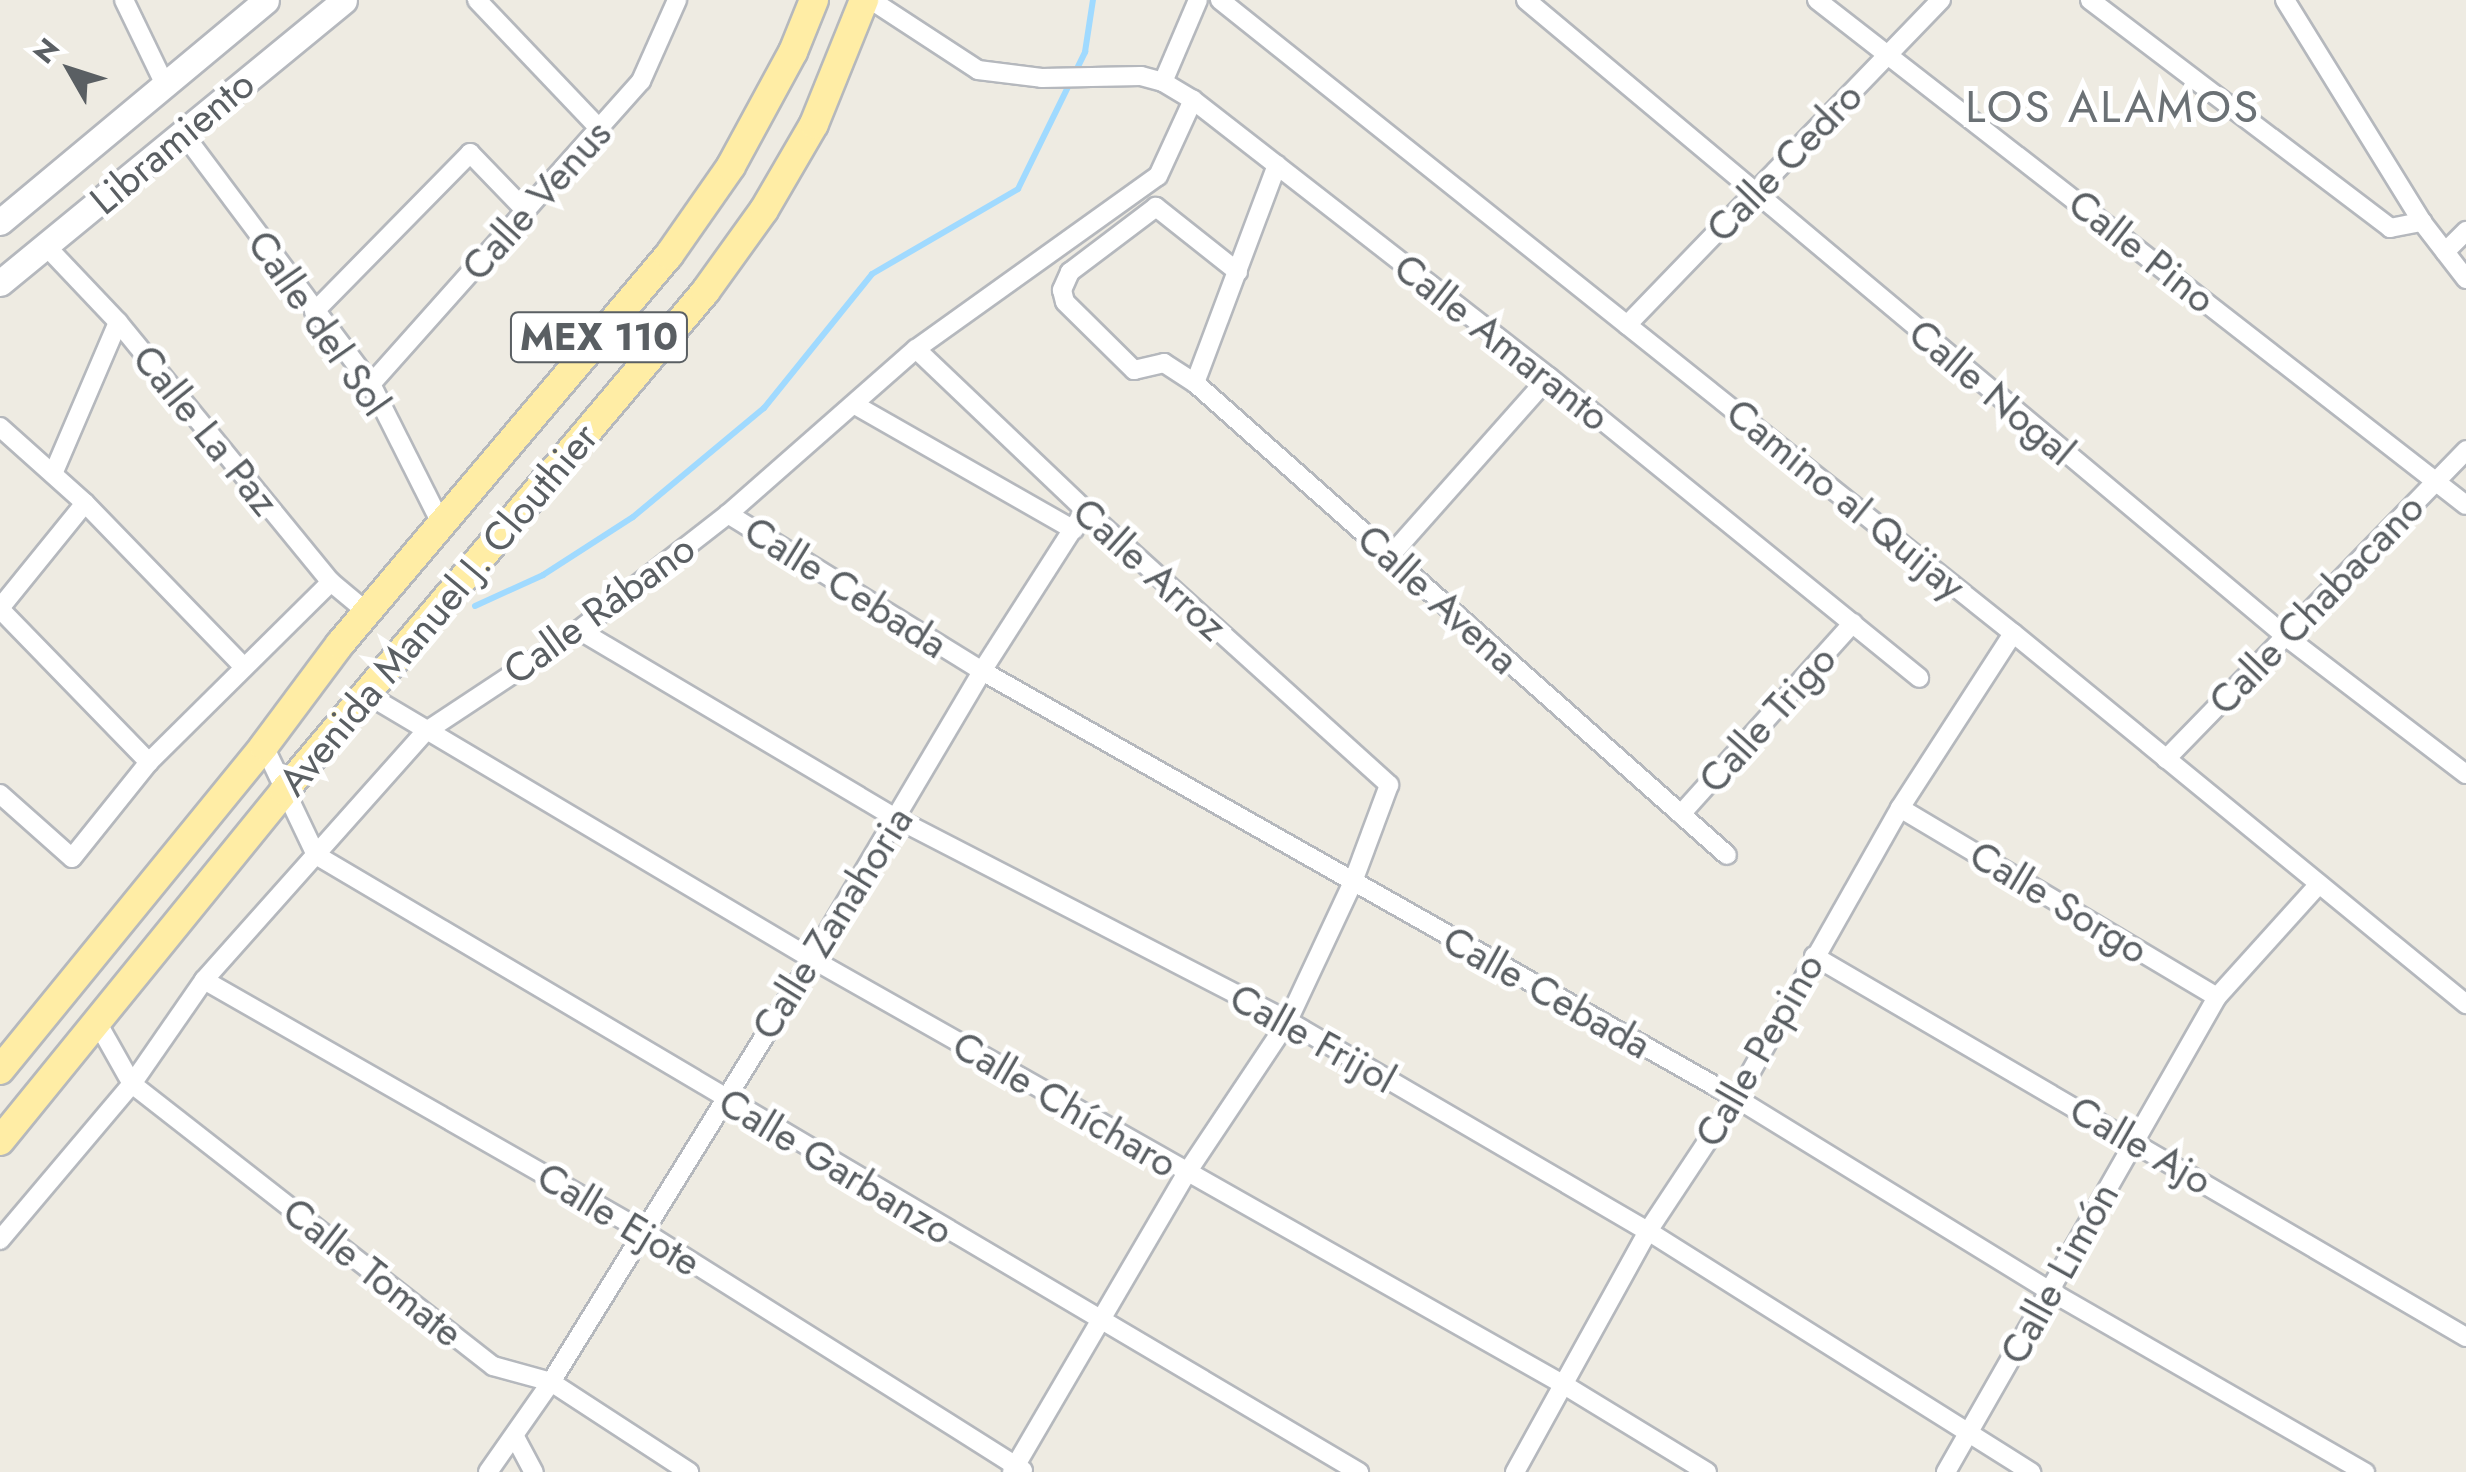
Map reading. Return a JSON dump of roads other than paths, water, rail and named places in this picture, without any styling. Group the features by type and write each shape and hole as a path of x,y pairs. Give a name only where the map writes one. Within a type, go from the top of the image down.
{"main road":[{"name":"Libramiento","path":"2,218 166,87 266,0"},
{"name":"Libramiento","path":"0,284 344,0"},
{"name":"Avenida Manuel J. Clouthier","path":"0,1070 264,746 340,644 669,255 731,166 792,52 814,0"},
{"name":"Avenida Manuel J. Clouthier","path":"0,1141 284,791 705,292 764,210 814,124 868,0"}],"street":[{"path":"124,0 166,87"},
{"path":"478,0 600,129"},
{"name":"Calle Venus","path":"372,384 641,81 677,0"},
{"name":"Calle Amaranto","path":"868,0 978,70 1042,78 1141,76 1163,82 1193,100 1549,378 1919,678"},
{"path":"1163,82 1198,0"},
{"name":"Camino al Quijay","path":"1220,0 2013,633 2466,1004"},
{"name":"Calle Nogal","path":"1526,0 2284,635 2466,774"},
{"name":"Calle Pino","path":"1817,0 2466,505"},
{"name":"Calle Cedro","path":"1628,325 1941,0"},
{"path":"2090,0 2390,228 2422,222"},
{"path":"2284,0 2422,222 2466,280"},
{"name":"Calle Rábano","path":"0,1240 132,1084 204,980 426,732 579,630 728,514 916,348 1158,176 1193,100"},
{"name":"Calle del Sol","path":"182,133 372,384 441,523"},
{"path":"314,312 470,153 526,212"},
{"path":"1238,272 1156,207 1070,272 1062,290 1065,302 1134,370 1164,363 1195,383 1238,272 1277,165"},
{"path":"2445,252 2466,231"},
{"name":"Calle La Paz","path":"46,246 118,322 330,582 367,612"},
{"path":"52,474 118,322"},
{"name":"Calle Arroz","path":"916,348 1085,510 1389,785 1353,882"},
{"path":"1390,556 1549,378"},
{"name":"Calle Avena","path":"1195,383 1727,855"},
{"name":"Calle Arroz","path":"855,405 1074,530"},
{"path":"0,427 85,502 244,666"},
{"name":"Calle Chabacano","path":"2166,758 2466,450"},
{"path":"85,502 0,608 149,762"},
{"name":"Calle Zanahoria","path":"488,1472 551,1382 722,1099 812,959 982,671 1085,510"},
{"name":"Calle Cebada","path":"728,514 982,671 1736,1098 2048,1290 2366,1472"},
{"path":"0,794 72,858 149,762 330,582"},
{"name":"Calle Trigo","path":"1682,814 1853,623"},
{"name":"Calle Frijol","path":"579,630 896,819 1288,1021 1648,1230 1968,1436 2031,1472"},
{"name":"Calle Pepino","path":"1515,1472 1566,1386 1648,1230 1736,1098 1900,808 2013,633"},
{"name":"Calle Chícharo","path":"368,695 812,959 1566,1386 1707,1472"},
{"path":"264,746 316,856"},
{"name":"Calle Sorgo","path":"1900,808 2217,997"},
{"name":"Calle Garbanzo","path":"316,856 1102,1324 1359,1472"},
{"path":"1018,1470 1186,1174 1288,1021 1353,882"},
{"name":"Calle Limón","path":"1946,1472 2217,997 2318,884"},
{"name":"Calle Ajo","path":"1814,956 2466,1337"},
{"name":"Calle Ejote","path":"204,980 643,1231 1018,1470"},
{"name":"Calle Tomate","path":"98,1022 132,1084 493,1366 551,1382 689,1472"},
{"path":"514,1437 534,1472"}],"waterway":[{"path":"475,606 543,575 633,517 764,408 872,274 1018,189 1085,52 1093,0"}],"district":[{"name":"LOS ALAMOS","path":"2113,107"}]}
